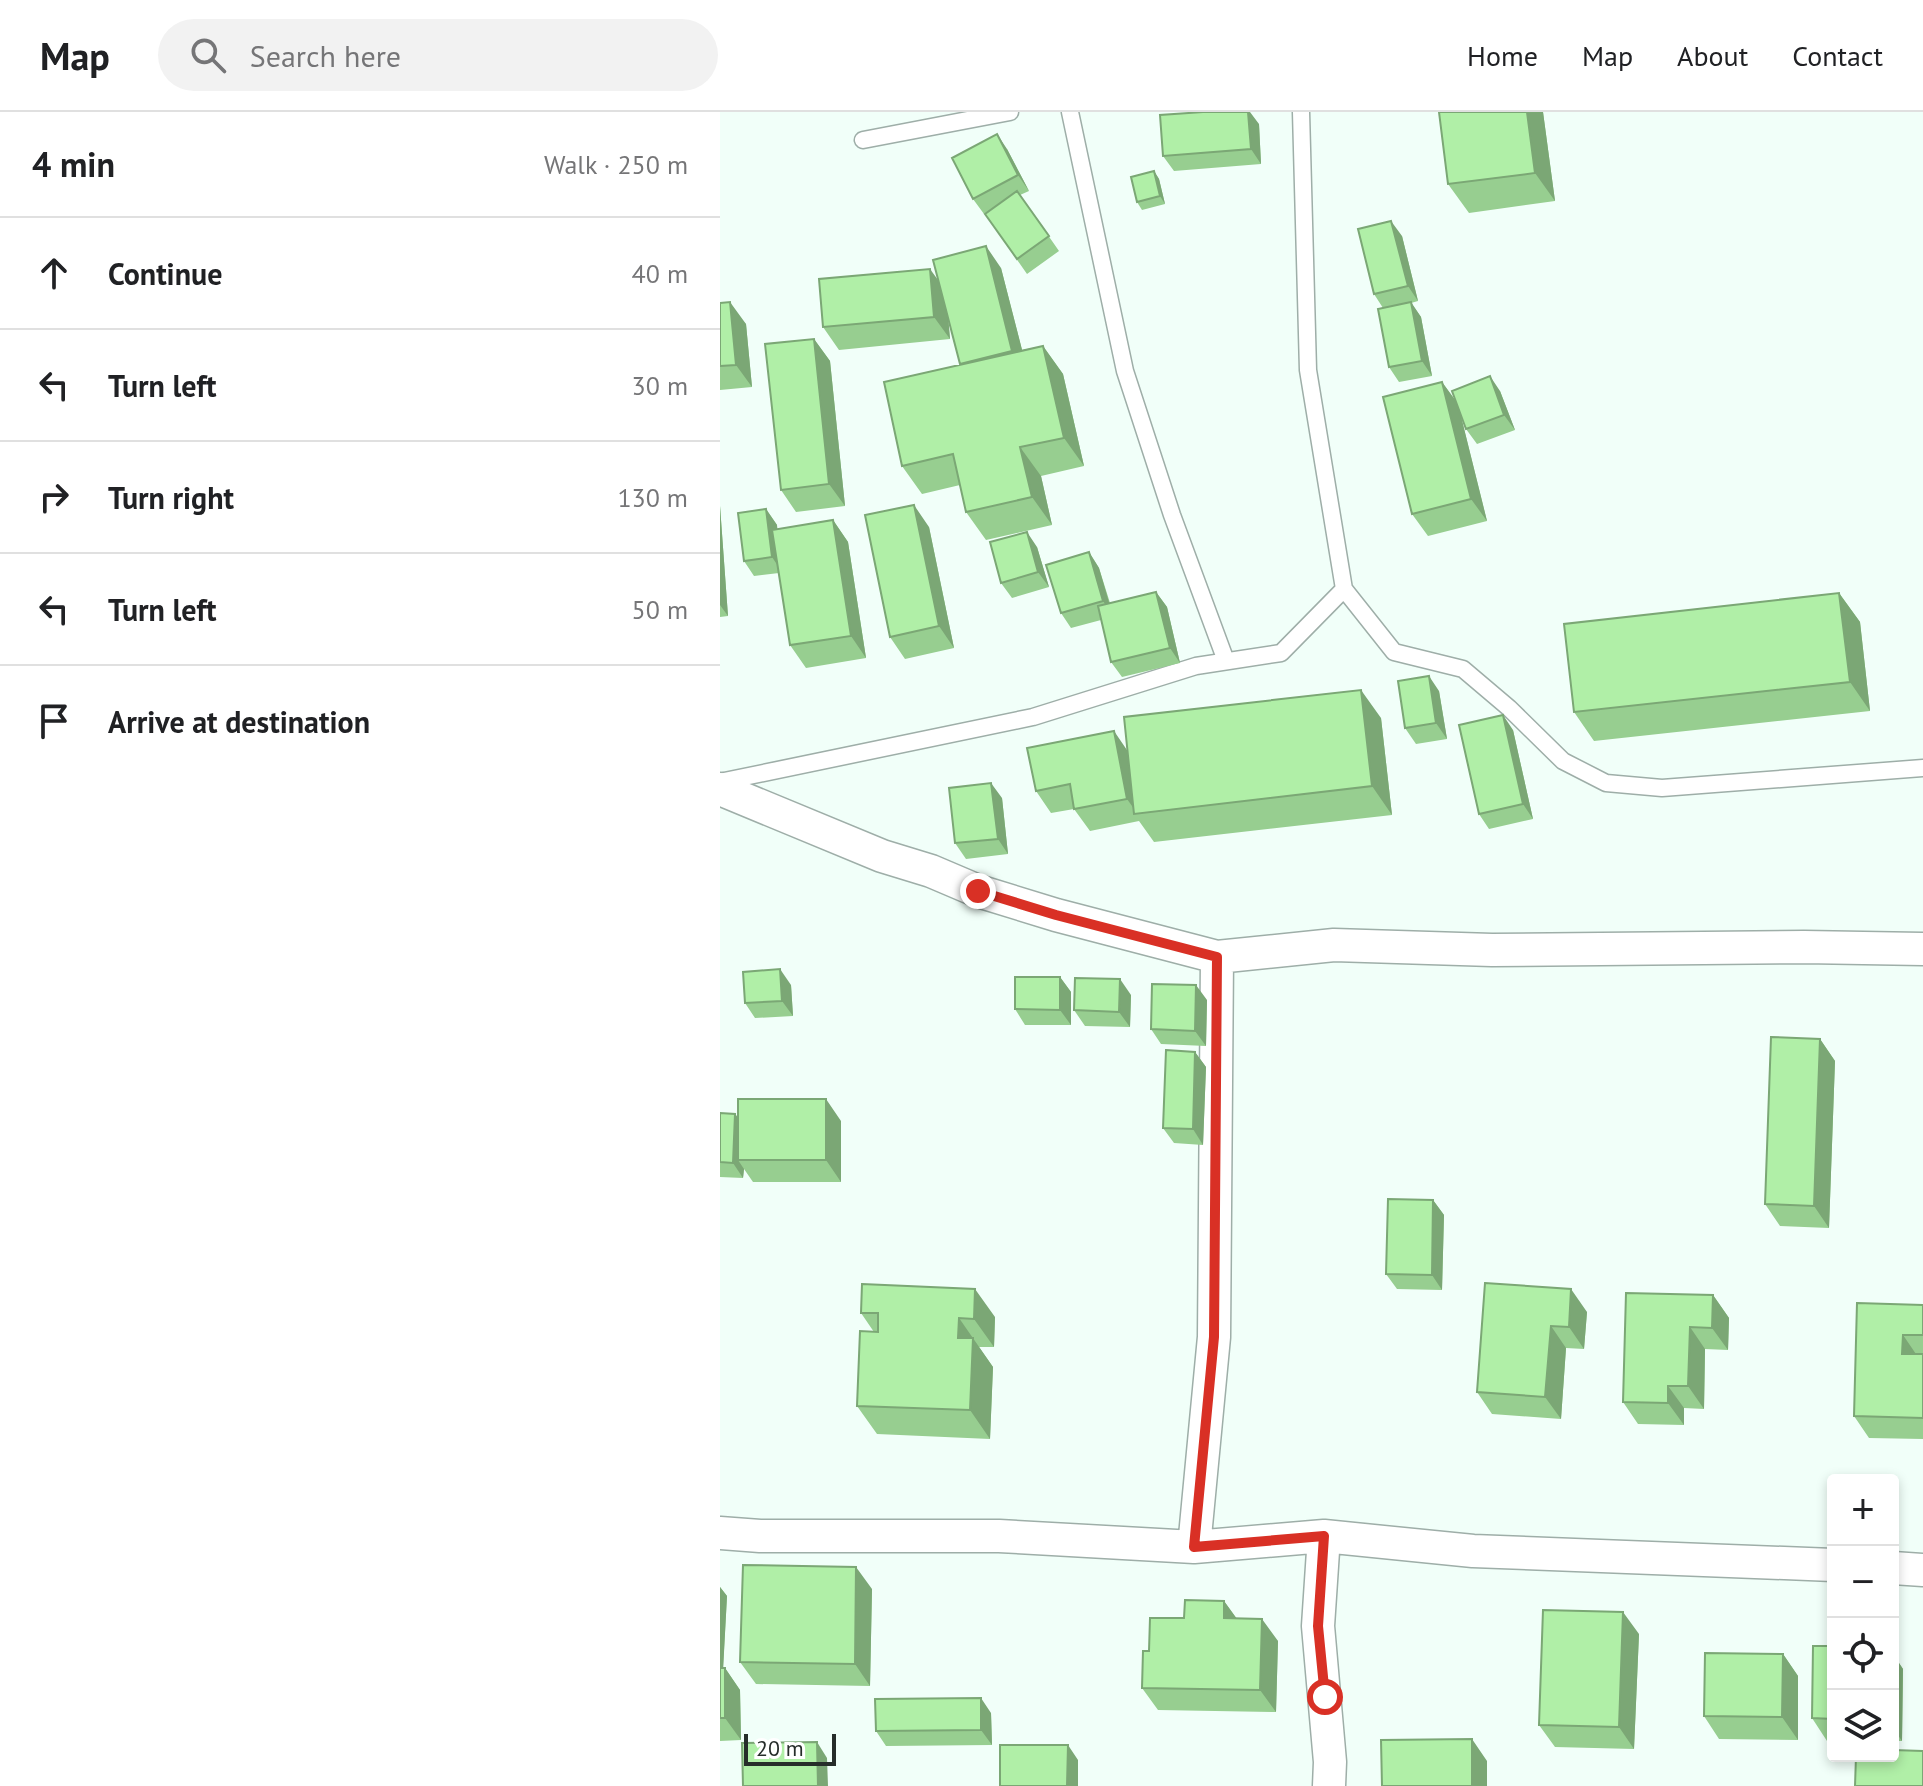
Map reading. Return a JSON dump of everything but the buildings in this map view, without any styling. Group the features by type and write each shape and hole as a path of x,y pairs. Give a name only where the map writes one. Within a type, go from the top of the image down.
{"street":[{"path":"720,789 882,856 931,871 978,891 1217,957 1334,945 1492,950 1923,949"},
{"path":"1194,1547 1214,1337 1217,957"},
{"path":"720,1533 760,1536 999,1536 1194,1547 1324,1536 1473,1551 1827,1565"},
{"path":"1324,1536 1318,1626 1330,1762 1329,1786"},
{"path":"1899,1568 1923,1570"}],"lane":[{"path":"863,140 1010,112"},
{"path":"1070,112 1125,371 1172,515 1226,661"},
{"path":"1301,112 1308,370 1344,589 1394,652 1463,669 1509,708 1563,761 1606,783 1662,788 1923,768"},
{"path":"720,782 1033,717 1196,666 1281,653 1344,589"}],"route":[{"path":"978,891 1217,957 1214,1337 1194,1547 1324,1536 1318,1626 1325,1697"}]}
